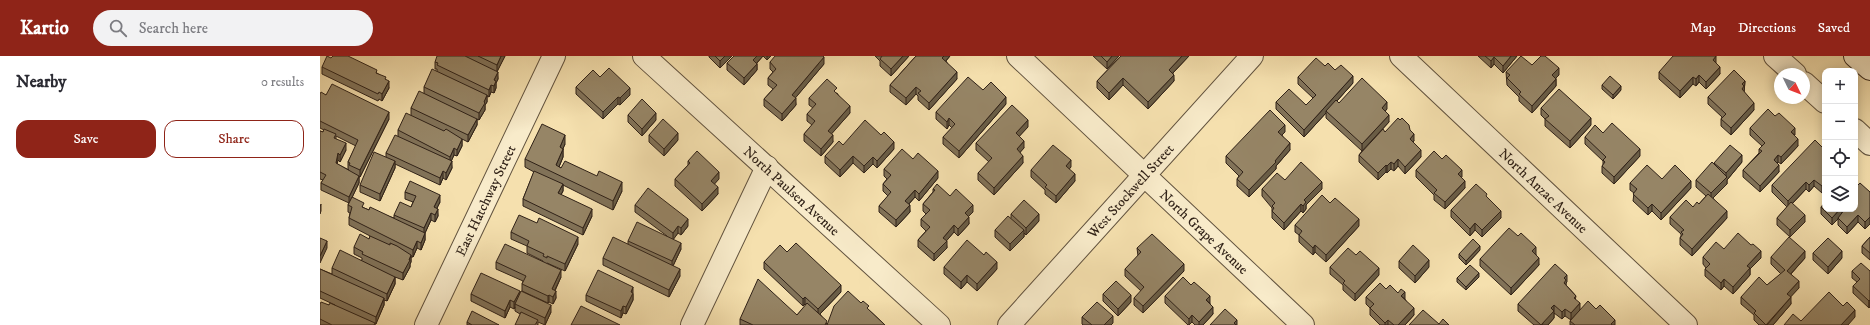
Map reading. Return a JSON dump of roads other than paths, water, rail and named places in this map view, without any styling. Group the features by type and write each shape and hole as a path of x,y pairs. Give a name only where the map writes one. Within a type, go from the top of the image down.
{"street":[{"name":"East Hatchway Street","path":"426,325 546,76 554,56"},
{"name":"North Paulsen Avenue","path":"644,56 939,325"},
{"name":"North Grape Avenue","path":"1018,56 1143,176 1303,325"},
{"name":"West Stockwell Street","path":"1009,325 1252,56"},
{"name":"North Anzac Avenue","path":"1401,56 1686,325"},
{"path":"1775,56 1788,68"},
{"path":"1855,56 1870,70"},
{"path":"1810,88 1822,99"},
{"path":"1858,133 1870,144"},
{"path":"692,325 767,167"}]}
